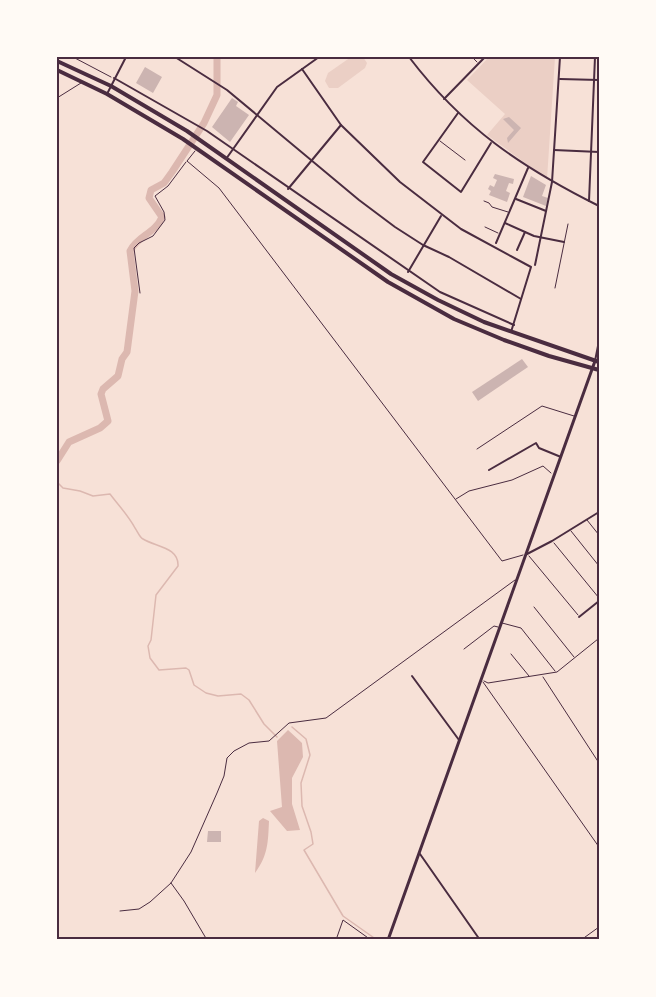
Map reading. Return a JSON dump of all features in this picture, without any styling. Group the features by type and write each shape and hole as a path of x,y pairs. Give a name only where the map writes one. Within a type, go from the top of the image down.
{"main road":[{"path":"57,61 111,86 187,131 391,274 419,290 484,322 597,362 592,368 574,416 527,554 388,940"},
{"path":"57,70 107,94 183,139 388,282 416,298 454,319 504,340 599,370"},
{"path":"261,194 266,187"},
{"path":"416,298 419,290"}],"street":[{"path":"107,94 126,57"},
{"path":"175,57 227,90 358,200 423,245 449,257 521,299"},
{"path":"226,159 277,87 319,57"},
{"path":"409,57 444,99 491,143 552,182 599,206"},
{"path":"444,99 485,57"},
{"path":"535,265 552,182 560,57"},
{"path":"589,201 595,57"},
{"path":"302,69 341,125 400,183 460,229 531,267 510,332"},
{"path":"114,78 207,131 440,292 514,325"},
{"path":"559,79 599,80"},
{"path":"458,113 423,162 461,192 491,143"},
{"path":"288,189 341,125"},
{"path":"554,150 599,152"},
{"path":"496,243 529,167"},
{"path":"516,199 546,211"},
{"path":"408,272 441,216"},
{"path":"505,224 541,238 564,242"},
{"path":"518,250 525,232"},
{"path":"597,362 599,341"},
{"path":"489,470 536,443 539,448 561,457"},
{"path":"527,554 599,512"},
{"path":"579,617 599,599"},
{"path":"412,676 459,740"},
{"path":"420,854 480,940"}],"lane":[{"path":"73,57 114,78"},
{"path":"472,57 479,63"},
{"path":"57,98 83,82"},
{"path":"439,140 465,160"},
{"path":"140,293 134,249 139,243 153,236 165,220 164,212 155,196 168,186 196,148"},
{"path":"187,161 219,188 502,561 527,554 579,617"},
{"path":"484,201 489,202 492,207 509,213"},
{"path":"555,288 568,224"},
{"path":"484,228 500,234"},
{"path":"477,449 542,406 574,416"},
{"path":"455,501 469,491 512,480 543,466 554,476"},
{"path":"586,519 599,535"},
{"path":"570,529 599,566"},
{"path":"552,541 599,599"},
{"path":"120,911 139,909 171,884 191,852 218,793 227,758 234,751 249,744 269,741 289,723 326,718 519,576"},
{"path":"534,607 575,659"},
{"path":"502,623 521,628 557,672"},
{"path":"464,649 494,626 500,628"},
{"path":"482,680 488,683 557,672 598,639"},
{"path":"511,654 530,678"},
{"path":"542,675 599,763"},
{"path":"482,680 599,847"},
{"path":"171,884 207,940"},
{"path":"336,940 343,920 370,940"},
{"path":"581,940 599,927"}],"shaded area":[{"path":"351,57 363,57 367,63 365,68 338,88 329,88 325,81 328,73"},
{"path":"489,57 555,57 547,179 487,135 505,114 467,80"},
{"path":"288,730 302,743 303,757 292,778 292,804 300,830 287,831 270,811 282,807 277,741"},
{"path":"263,818 269,821 268,842 263,860 255,873 259,821"}],"building":[{"path":"145,67 162,77 153,93 136,83"},
{"path":"232,98 238,102 236,106 249,115 230,142 212,127"},
{"path":"509,117 521,128 508,143 507,138 514,130 503,119"},
{"path":"495,174 514,179 513,184 509,183 506,191 510,193 507,202 489,195 490,185 494,187 497,180 493,178"},
{"path":"531,176 546,185 542,196 548,198 546,206 523,197"},
{"path":"522,359 528,367 478,401 472,392"},
{"path":"208,831 221,831 221,842 207,842"}],"waterway":[{"path":"57,461 69,442 100,428 108,421 101,394 103,389 118,376 122,359 127,352 135,291 130,251 137,241 159,223 162,217 149,198 151,190 164,183 172,172 204,123 217,95 217,57"},
{"path":"57,482 63,488 93,496 110,494 142,538 166,548 175,555 178,566 156,595 151,640 148,646 150,658 159,670 186,668 189,670 194,685 206,693 218,696 241,694 249,700 264,724 277,737"},
{"path":"292,727 306,739 310,755 301,783 302,806 313,844 304,850 343,916 377,940"}]}
